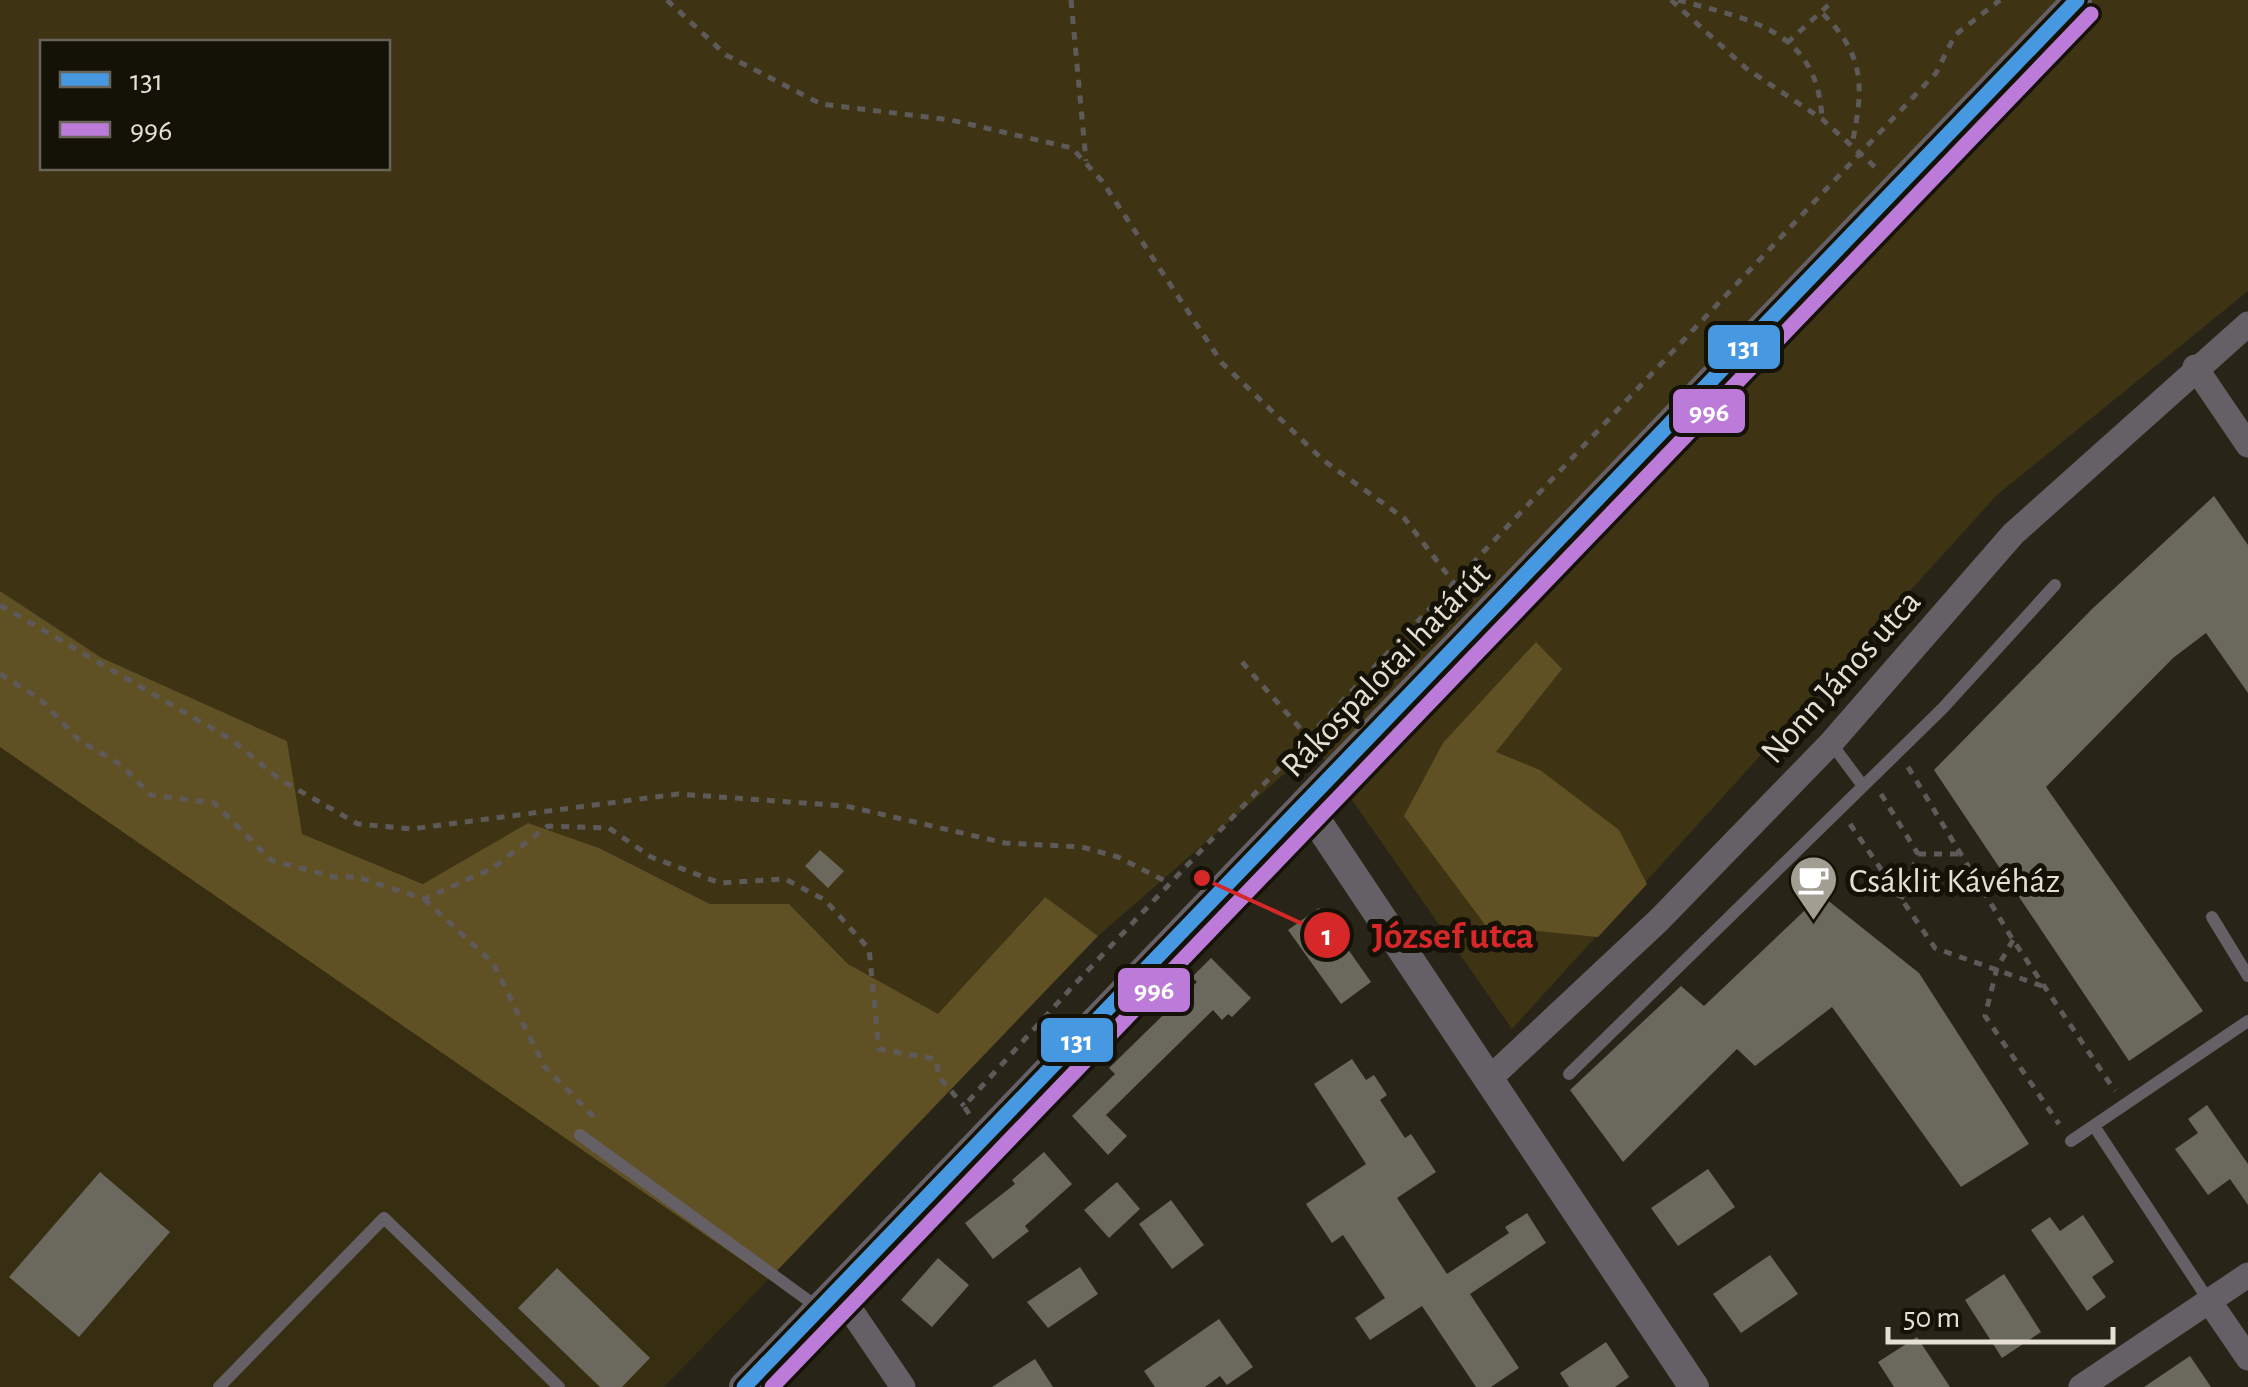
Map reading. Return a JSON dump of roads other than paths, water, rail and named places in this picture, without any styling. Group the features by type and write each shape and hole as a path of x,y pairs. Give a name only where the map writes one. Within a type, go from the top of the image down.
{"street":[{"name":"Rákospalotai határút","path":"744,1387 2077,0"},
{"name":"Nonn János utca","path":"1488,1080 1659,920 1831,743 2012,534 2195,367 2248,324"},
{"path":"2195,367 2248,446"},
{"path":"1306,805 1694,1387"},
{"path":"2081,1387 2248,1275"},
{"path":"828,1300 902,1387"},
{"path":"2209,1301 2248,1358"}],"lane":[{"path":"1569,1074 1898,752 2055,585"},
{"path":"1831,743 1867,782"},
{"path":"2212,917 2248,976"},
{"path":"2071,1142 2248,1021"},
{"path":"2094,1126 2209,1301"},
{"path":"580,1135 828,1300"},
{"path":"220,1387 384,1218 558,1387"}],"place":[{"name":"József utca","path":"1202,878"},
{"name":"Csáklit Kávéház","path":"1814,922"}]}
